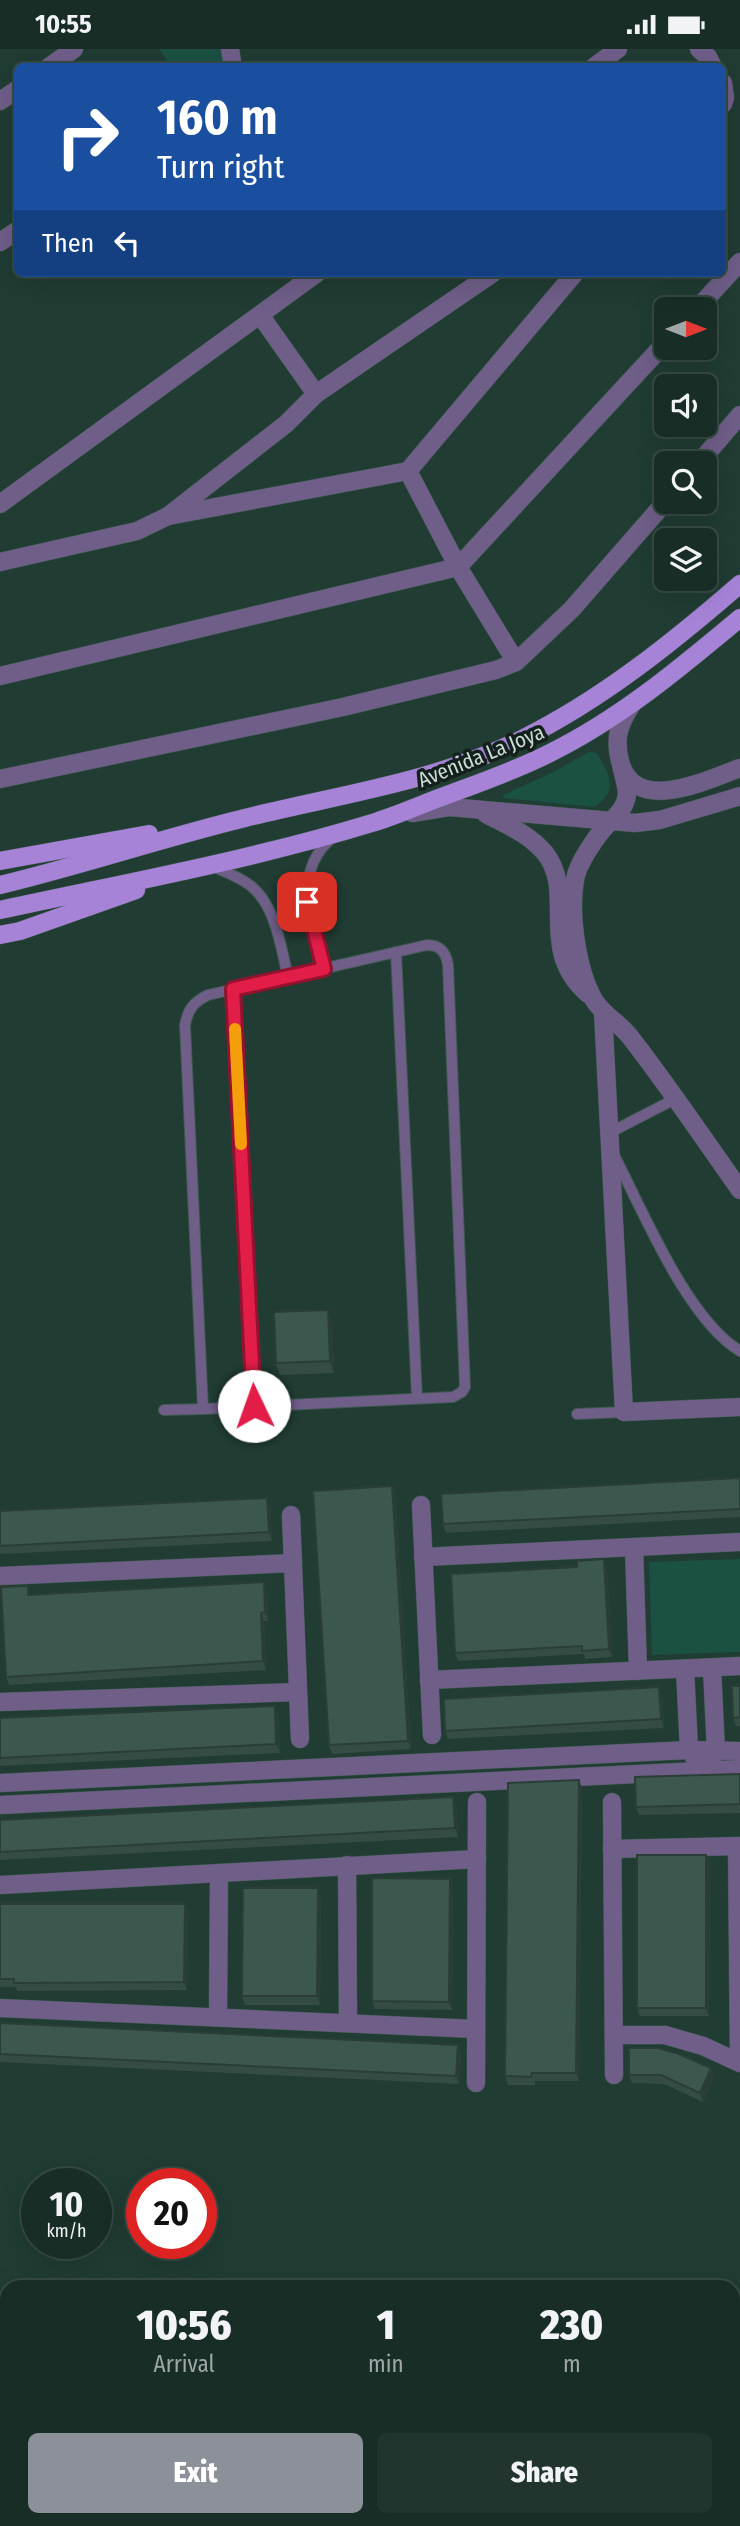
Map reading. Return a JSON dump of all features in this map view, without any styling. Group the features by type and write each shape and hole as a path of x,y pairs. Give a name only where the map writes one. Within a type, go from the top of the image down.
{"main road":[{"name":"Avenida La Joya","path":"245,818 433,773 484,756 520,740 562,717 644,663 737,586"},
{"name":"Avenida La Joya","path":"207,865 374,822 510,772 552,753 668,679 740,618"},
{"path":"0,861 245,818"},
{"path":"0,885 245,818"},
{"path":"0,910 207,865"},
{"path":"0,935 20,931 207,865"}],"street":[{"path":"55,63 74,49"},
{"path":"599,63 618,49"},
{"path":"699,49 711,63"},
{"path":"708,297 740,262"},
{"path":"0,504 312,277"},
{"path":"0,562 137,531 168,516 286,424 316,394 487,277"},
{"path":"168,516 408,471 572,277"},
{"path":"260,315 316,394"},
{"path":"0,676 458,567 654,355"},
{"path":"709,451 740,415"},
{"path":"408,471 458,567 516,662"},
{"path":"0,779 343,707 496,670 516,662 572,610 655,514"},
{"path":"632,704 621,722 617,744 626,796 621,811 579,866 574,886 576,944 598,1006 610,1141 624,1412 740,1407"},
{"path":"622,769 634,784 653,791 666,792 740,768"},
{"path":"374,822 436,809 474,809 635,823 660,820 740,796"},
{"path":"474,809 515,828 533,840 546,855 554,870 564,962 578,986 626,1032 740,1189"},
{"path":"421,1505 432,1735"},
{"path":"291,1515 300,1738"},
{"path":"423,1557 740,1542"},
{"path":"634,1547 638,1671"},
{"path":"0,1576 293,1563"},
{"path":"429,1680 740,1666"},
{"path":"703,1770 716,1752 712,1668"},
{"path":"685,1669 689,1749 703,1770"},
{"path":"0,1702 298,1692"},
{"path":"0,1783 689,1749 740,1751"},
{"path":"0,1805 740,1769"},
{"path":"476,2083 477,1802"},
{"path":"611,1802 614,2075"},
{"path":"612,1849 738,1846 740,2063 703,2046 665,2035 614,2035"},
{"path":"0,1885 477,1859"},
{"path":"347,1865 348,2022"},
{"path":"218,2016 219,1873"},
{"path":"0,2008 476,2029"}],"lane":[{"path":"324,969 307,902 307,881 310,869 325,843 344,831"},
{"path":"207,865 243,881 261,897 268,908 288,977"},
{"path":"164,1411 453,1397 462,1392 466,1382 449,978 447,958 438,946 427,945 233,989 198,1000 187,1014 185,1025 203,1409"},
{"path":"396,952 417,1398"},
{"path":"233,989 254,1406"},
{"path":"675,1099 610,1141 685,1292 701,1315 740,1351"},
{"path":"577,1414 624,1412"}],"green space":[{"path":"159,49 221,49 223,63 169,63"},
{"path":"589,752 597,753 610,782 607,795 594,807 504,798 503,795"},
{"path":"740,1559 740,1652 652,1655 649,1562"}],"building":[{"path":"328,1310 330,1361 276,1363 274,1312"},
{"path":"740,1478 740,1509 443,1524 441,1494"},
{"path":"392,1486 408,1741 329,1745 313,1491"},
{"path":"267,1498 269,1532 0,1546 0,1511"},
{"path":"604,1559 609,1649 582,1651 582,1646 455,1653 451,1574 577,1567 577,1561"},
{"path":"264,1582 265,1612 261,1613 263,1661 6,1677 1,1587 28,1586 28,1595"},
{"path":"732,1686 740,1686 740,1717 733,1718"},
{"path":"659,1687 661,1719 445,1731 444,1699"},
{"path":"275,1706 276,1744 0,1758 0,1718"},
{"path":"740,1774 740,1804 636,1807 635,1777"},
{"path":"579,1780 576,2073 505,2076 508,1783"},
{"path":"453,1797 455,1828 0,1852 0,1820"},
{"path":"637,1855 706,1855 706,2008 637,2008"},
{"path":"372,1878 450,1879 449,2002 372,2001"},
{"path":"243,1888 318,1888 317,1996 242,1996"},
{"path":"0,1904 185,1904 184,1982 14,1983 14,1979 0,1979"},
{"path":"0,2023 458,2045 456,2076 0,2054"},
{"path":"629,2048 658,2048 711,2068 700,2093 661,2075 629,2075"}],"slow traffic":[{"path":"235,1029 241,1144"}],"route":[{"path":"254,1406 233,989 324,969 307,902"}]}
